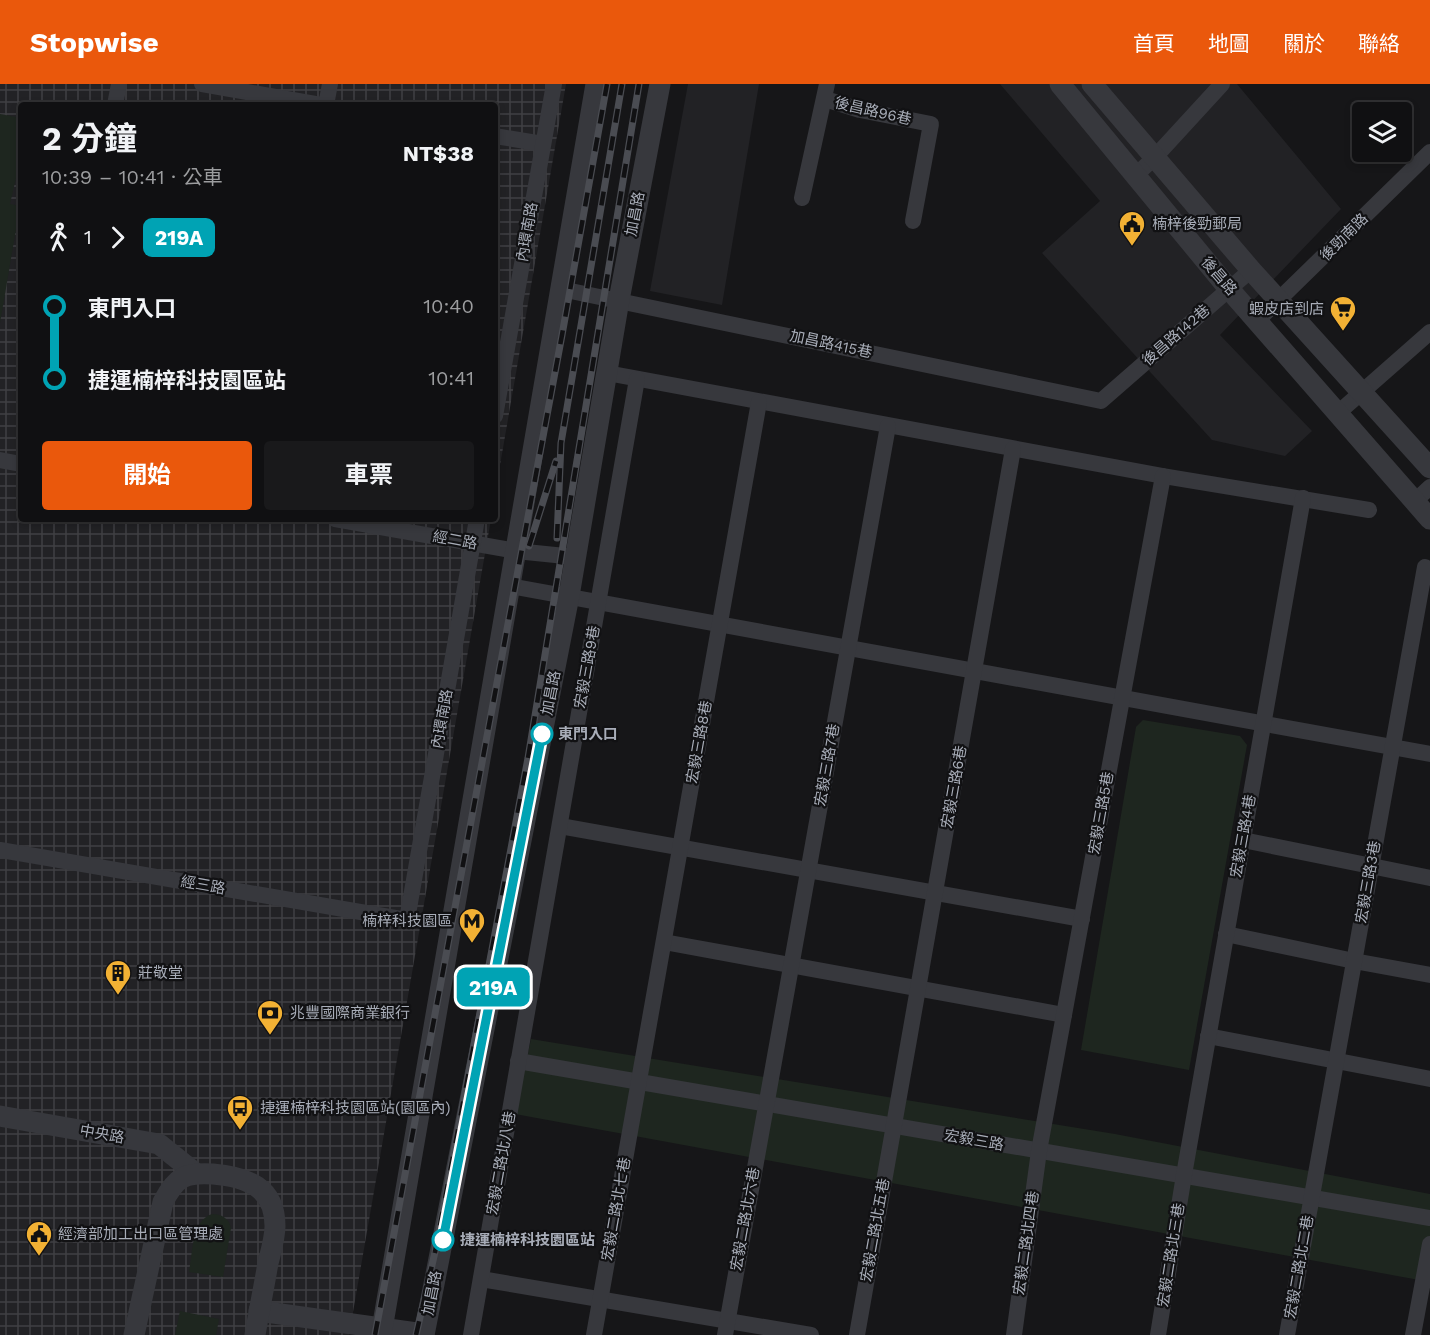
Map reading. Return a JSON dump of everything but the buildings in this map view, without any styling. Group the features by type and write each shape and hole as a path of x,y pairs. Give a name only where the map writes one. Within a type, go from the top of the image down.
{"street":[{"path":"116,102 119,84"},
{"path":"202,84 304,102"},
{"path":"327,102 330,84"},
{"name":"內環南路","path":"498,399 554,84"},
{"path":"382,1331 596,84"},
{"name":"加昌路","path":"424,1334 570,596 619,300 660,84"},
{"name":"後昌路","path":"1060,84 1229,289 1430,519"},
{"name":"後昌路","path":"1092,84 1251,270 1430,468"},
{"path":"1135,176 1222,84"},
{"path":"802,198 826,91"},
{"name":"後昌路96巷","path":"826,91 860,110 931,124 913,221"},
{"path":"498,136 543,144"},
{"name":"後勁南路","path":"1258,320 1430,152"},
{"name":"後昌路142巷","path":"1101,401 1251,270"},
{"name":"加昌路415巷","path":"561,289 1101,401"},
{"path":"1338,413 1430,332"},
{"path":"607,374 1163,476 1369,510"},
{"name":"宏毅三路9巷","path":"518,1061 637,379"},
{"name":"宏毅三路8巷","path":"639,1082 759,402"},
{"name":"宏毅三路7巷","path":"766,1104 888,426"},
{"name":"宏毅三路6巷","path":"894,1126 1014,448"},
{"path":"0,460 18,463"},
{"name":"宏毅三路5巷","path":"1039,1151 1163,476"},
{"path":"1415,501 1430,487"},
{"name":"宏毅三路4巷","path":"1184,1174 1303,498"},
{"name":"經二路","path":"352,522 516,551 575,557"},
{"name":"內環南路","path":"406,920 476,522"},
{"name":"宏毅三路3巷","path":"1311,1198 1425,567"},
{"path":"510,585 1430,754"},
{"path":"560,826 1082,919"},
{"path":"1243,840 1430,878"},
{"name":"經三路","path":"0,850 406,920"},
{"path":"1226,934 1430,975"},
{"path":"664,942 1064,1015"},
{"path":"1208,1036 1430,1079"},
{"name":"宏毅三路","path":"518,1061 1430,1218"},
{"name":"宏毅二路北八巷","path":"471,1335 518,1061"},
{"name":"宏毅二路北七巷","path":"594,1335 639,1082"},
{"name":"宏毅二路北六巷","path":"726,1328 766,1104"},
{"name":"中央路","path":"0,1116 159,1144 194,1172"},
{"name":"宏毅二路北五巷","path":"857,1335 894,1126"},
{"name":"宏毅二路北四巷","path":"1014,1335 1039,1151"},
{"path":"134,1335 163,1203 170,1190 181,1178 194,1172 237,1176 262,1191 273,1205 275,1227 255,1335"},
{"name":"宏毅二路北三巷","path":"1158,1335 1184,1174"},
{"name":"宏毅二路北二巷","path":"1287,1335 1311,1198"},
{"path":"1413,1335 1430,1244"},
{"path":"481,1279 601,1299 726,1328 811,1335"},
{"path":"259,1311 382,1331 424,1334"}],"shaded area":[{"path":"0,84 566,84 498,477 498,102 18,102 18,522 490,522 349,1335 0,1335"},
{"path":"688,84 759,84 722,305 650,291"},
{"path":"1000,84 1237,84 1341,209 1220,335 1312,431 1285,456 1212,440 1042,253 1100,201"},
{"path":"0,114 18,117 18,169 10,204 18,206 18,218 0,323"},
{"path":"1143,720 1240,736 1247,745 1189,1070 1081,1050 1136,727"},
{"path":"531,1039 1115,1134 1430,1194 1430,1282 515,1114"},
{"path":"212,1214 224,1217 231,1228 223,1277 189,1272 197,1230 200,1223"},
{"path":"180,1311 219,1319 216,1335 175,1335"}],"railway":[{"path":"375,1335 607,84"},
{"path":"557,538 561,443 622,84"},
{"path":"416,1335 435,1252 528,758 639,84"},
{"path":"529,546 556,461"}],"bus line":[{"name":"219A","path":"443,1240 542,734"}],"place":[{"name":"楠梓後勁郵局","path":"1132,247"},
{"name":"蝦皮店到店","path":"1343,332"},
{"name":"東門入口","path":"542,734"},
{"name":"楠梓科技園區","path":"472,944"},
{"name":"莊敬堂","path":"118,996"},
{"name":"兆豐國際商業銀行","path":"270,1036"},
{"name":"捷運楠梓科技園區站(園區內)","path":"240,1131"},
{"name":"捷運楠梓科技園區站","path":"443,1240"},
{"name":"經濟部加工出口區管理處","path":"39,1257"}]}
